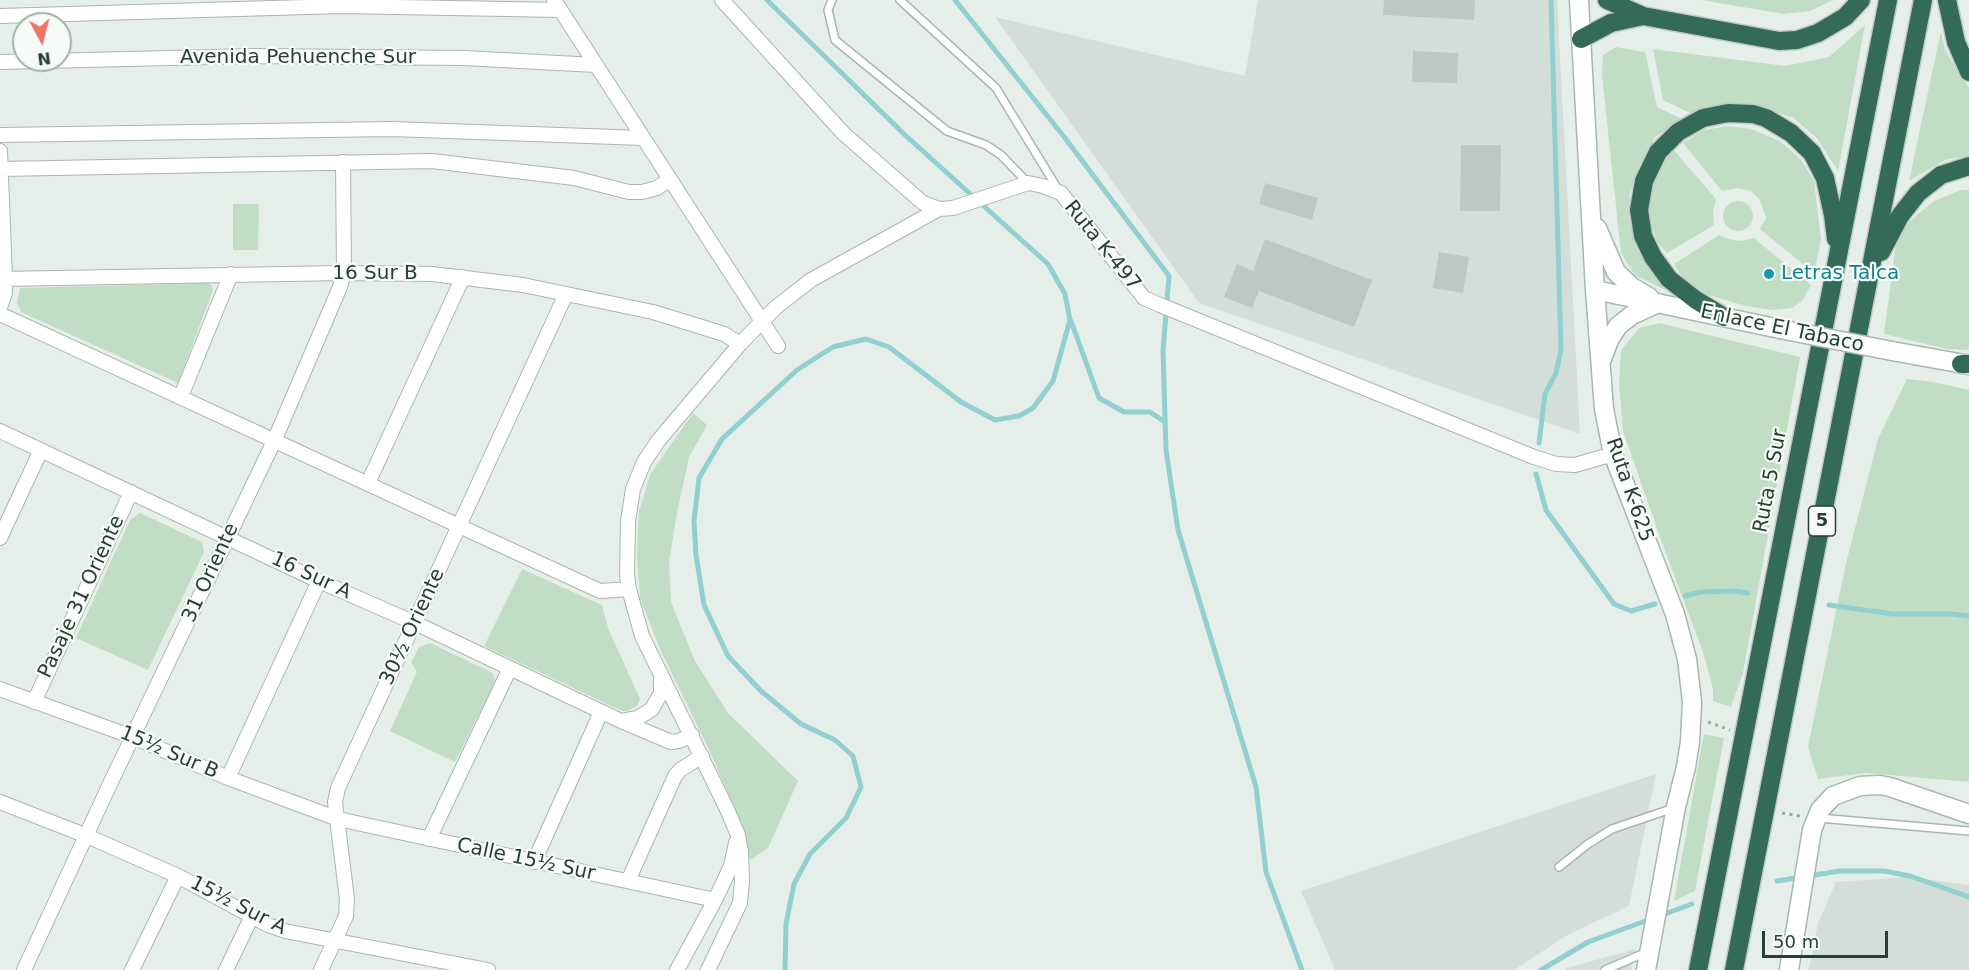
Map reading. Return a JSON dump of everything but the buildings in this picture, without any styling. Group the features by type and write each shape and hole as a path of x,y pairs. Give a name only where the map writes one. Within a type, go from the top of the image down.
{"highway":[{"path":"1607,0 1643,15 1769,40 1790,40 1818,33 1845,17 1861,0"},
{"name":"Ruta 5 Sur","path":"1698,970 1888,0"},
{"name":"5","path":"1734,970 1923,0"},
{"path":"1947,0 1956,42 1969,72"},
{"path":"1581,39 1611,23 1643,15"},
{"path":"1724,317 1696,300 1669,279 1647,247 1640,223 1640,196 1650,166 1668,141 1690,124 1728,112 1753,114 1779,125 1803,142 1820,165 1825,178 1833,215 1837,261"},
{"path":"1868,285 1883,247 1918,192 1941,175 1969,166"}],"main road":[{"name":"Ruta K-625","path":"1579,0 1604,409 1613,454 1675,614 1687,659 1692,716 1687,759 1646,970"},
{"path":"1591,212 1616,272 1632,287 1658,303"},
{"name":"Enlace El Tabaco","path":"1595,290 1780,329 1966,364"},
{"path":"1600,364 1609,340 1618,326 1632,315 1658,303"},
{"path":"1789,970 1806,861 1816,818 1826,802 1850,788 1870,785 1890,787 1969,814"}],"street":[{"path":"722,0 843,133 923,203 946,208"},
{"path":"0,16 341,6 557,5 778,346"},
{"name":"Avenida Pehuenche Sur","path":"0,62 276,56 464,58 596,65"},
{"path":"0,135 392,129 643,138"},
{"path":"0,151 2,278 5,293 0,307"},
{"path":"1,169 432,161 574,178 630,192 657,188 670,179"},
{"name":"31 Oriente","path":"24,970 274,439 340,287 344,273 344,162"},
{"path":"708,970 740,903 742,882 738,835 692,735 642,636 629,589 628,521 633,489 644,462 658,441 740,344 775,308 811,280 946,208 1022,185"},
{"name":"Ruta K-497","path":"1022,185 1043,186 1060,193 1144,298 1184,317 1534,457 1556,464 1575,465 1613,454"},
{"path":"181,396 231,274"},
{"name":"16 Sur B","path":"2,278 94,279 231,274 432,274 523,285 653,312 724,333 740,344"},
{"path":"368,483 463,278"},
{"name":"30½ Oriente","path":"321,970 346,916 347,899 335,802 338,788 566,294"},
{"path":"0,314 600,591 629,589"},
{"name":"16 Sur A","path":"0,431 621,721 670,742 692,735"},
{"path":"0,538 41,450"},
{"name":"Pasaje 31 Oriente","path":"34,702 131,492"},
{"path":"228,778 319,580"},
{"path":"429,839 510,668"},
{"path":"621,721 646,714 656,704 661,693 660,673"},
{"name":"15½ Sur B","path":"0,690 133,737 228,778 338,819"},
{"path":"534,862 602,712"},
{"path":"628,881 675,776 680,770 702,756"},
{"name":"15½ Sur A","path":"0,802 87,836 178,876 285,931 488,970"},
{"name":"Calle 15½ Sur","path":"338,819 715,900"},
{"path":"677,970 715,900 730,866 738,835"},
{"path":"132,970 178,876"},
{"path":"226,970 252,916"}],"lane":[{"path":"831,0 828,10 835,40 947,131 986,145 1001,154 1022,185"},
{"path":"900,0 996,88 1060,193"},
{"path":"1559,867 1588,843 1612,829 1676,807"},
{"path":"1816,818 1969,831"},
{"path":"1605,970 1650,950"}],"path":[{"path":"1692,716 1744,734"},
{"path":"1766,810 1816,818"}],"shaded area":[{"path":"1258,0 1557,0 1580,434 1199,303 995,17 1245,76"},
{"path":"1656,774 1629,906 1569,934 1514,970 1335,970 1301,891"},
{"path":"1909,877 1969,885 1969,970 1809,970 1818,923 1836,882"},
{"path":"1635,949 1631,970 1565,970 1567,968"}],"green space":[{"path":"1701,0 1833,0 1810,11 1784,14"},
{"path":"1865,25 1838,171 1817,138 1792,117 1758,108 1692,114 1663,100 1653,49 1785,66 1829,57"},
{"path":"1941,31 1945,50 1969,88 1969,157 1947,159 1909,181"},
{"path":"1616,47 1645,52 1657,107 1682,119 1655,137 1630,193 1629,219 1637,246 1665,290 1635,275 1621,253 1602,75 1603,55"},
{"path":"1728,126 1751,129 1780,141 1801,160 1814,181 1821,240 1814,273 1760,229 1766,218 1760,200 1751,191 1738,188 1722,191 1683,143 1704,130"},
{"path":"1673,149 1716,199 1713,212 1714,225 1667,253 1658,243 1650,223 1649,196 1656,171"},
{"path":"1961,190 1969,190 1969,350 1947,349 1884,334 1896,244 1910,221 1934,201"},
{"path":"1738,201 1749,205 1753,216 1749,227 1738,231 1727,227 1723,216 1727,205"},
{"path":"233,204 259,204 258,250 233,250"},
{"path":"1719,235 1741,241 1754,238 1811,285 1803,300 1792,308 1773,310 1746,306 1708,295 1686,282 1674,264"},
{"path":"210,283 213,290 178,383 21,312 17,302 20,288"},
{"path":"1659,323 1800,357 1743,673 1731,707 1713,701 1713,689 1704,655 1623,431 1619,382 1621,350 1639,328"},
{"path":"1907,379 1969,390 1969,782 1866,773 1818,779 1808,747 1846,563 1878,439"},
{"path":"693,413 707,425 689,457 677,513 669,561 671,602 695,661 728,713 798,781 768,848 750,860 741,823 710,752 660,649 640,598 637,553 639,511 651,473"},
{"path":"140,513 202,542 204,552 148,670 76,638 130,520"},
{"path":"522,569 602,605 608,628 640,699 637,706 628,711 622,711 484,646"},
{"path":"430,643 493,673 495,682 455,762 390,731 417,672 411,662 419,647"},
{"path":"1704,734 1724,738 1695,891 1674,901"}],"waterway":[{"path":"767,0 905,135 1048,264 1065,294 1070,320 1053,381 1033,408 1019,416 995,420 961,402 889,347 866,339 833,347 797,370 722,439 699,478 694,521 696,555 704,605 728,656 761,691 801,724 835,740 853,756 861,787 846,818 810,854 794,884 786,924 785,970"},
{"path":"955,0 1065,138 1169,276 1163,351 1166,450 1178,530 1256,787 1266,872 1302,970"},
{"path":"1539,443 1545,394 1556,373 1561,350 1551,0"},
{"path":"1071,321 1099,398 1124,412 1150,412 1165,422"},
{"path":"1536,474 1546,510 1614,604 1631,611 1655,604"},
{"path":"1685,596 1700,592 1748,593"},
{"path":"1829,605 1893,614 1969,616"},
{"path":"1777,881 1840,871 1884,871 1910,876 1969,897"},
{"path":"1541,970 1588,942 1692,904"}],"place":[{"name":"Letras Talca","path":"1769,274"}]}
